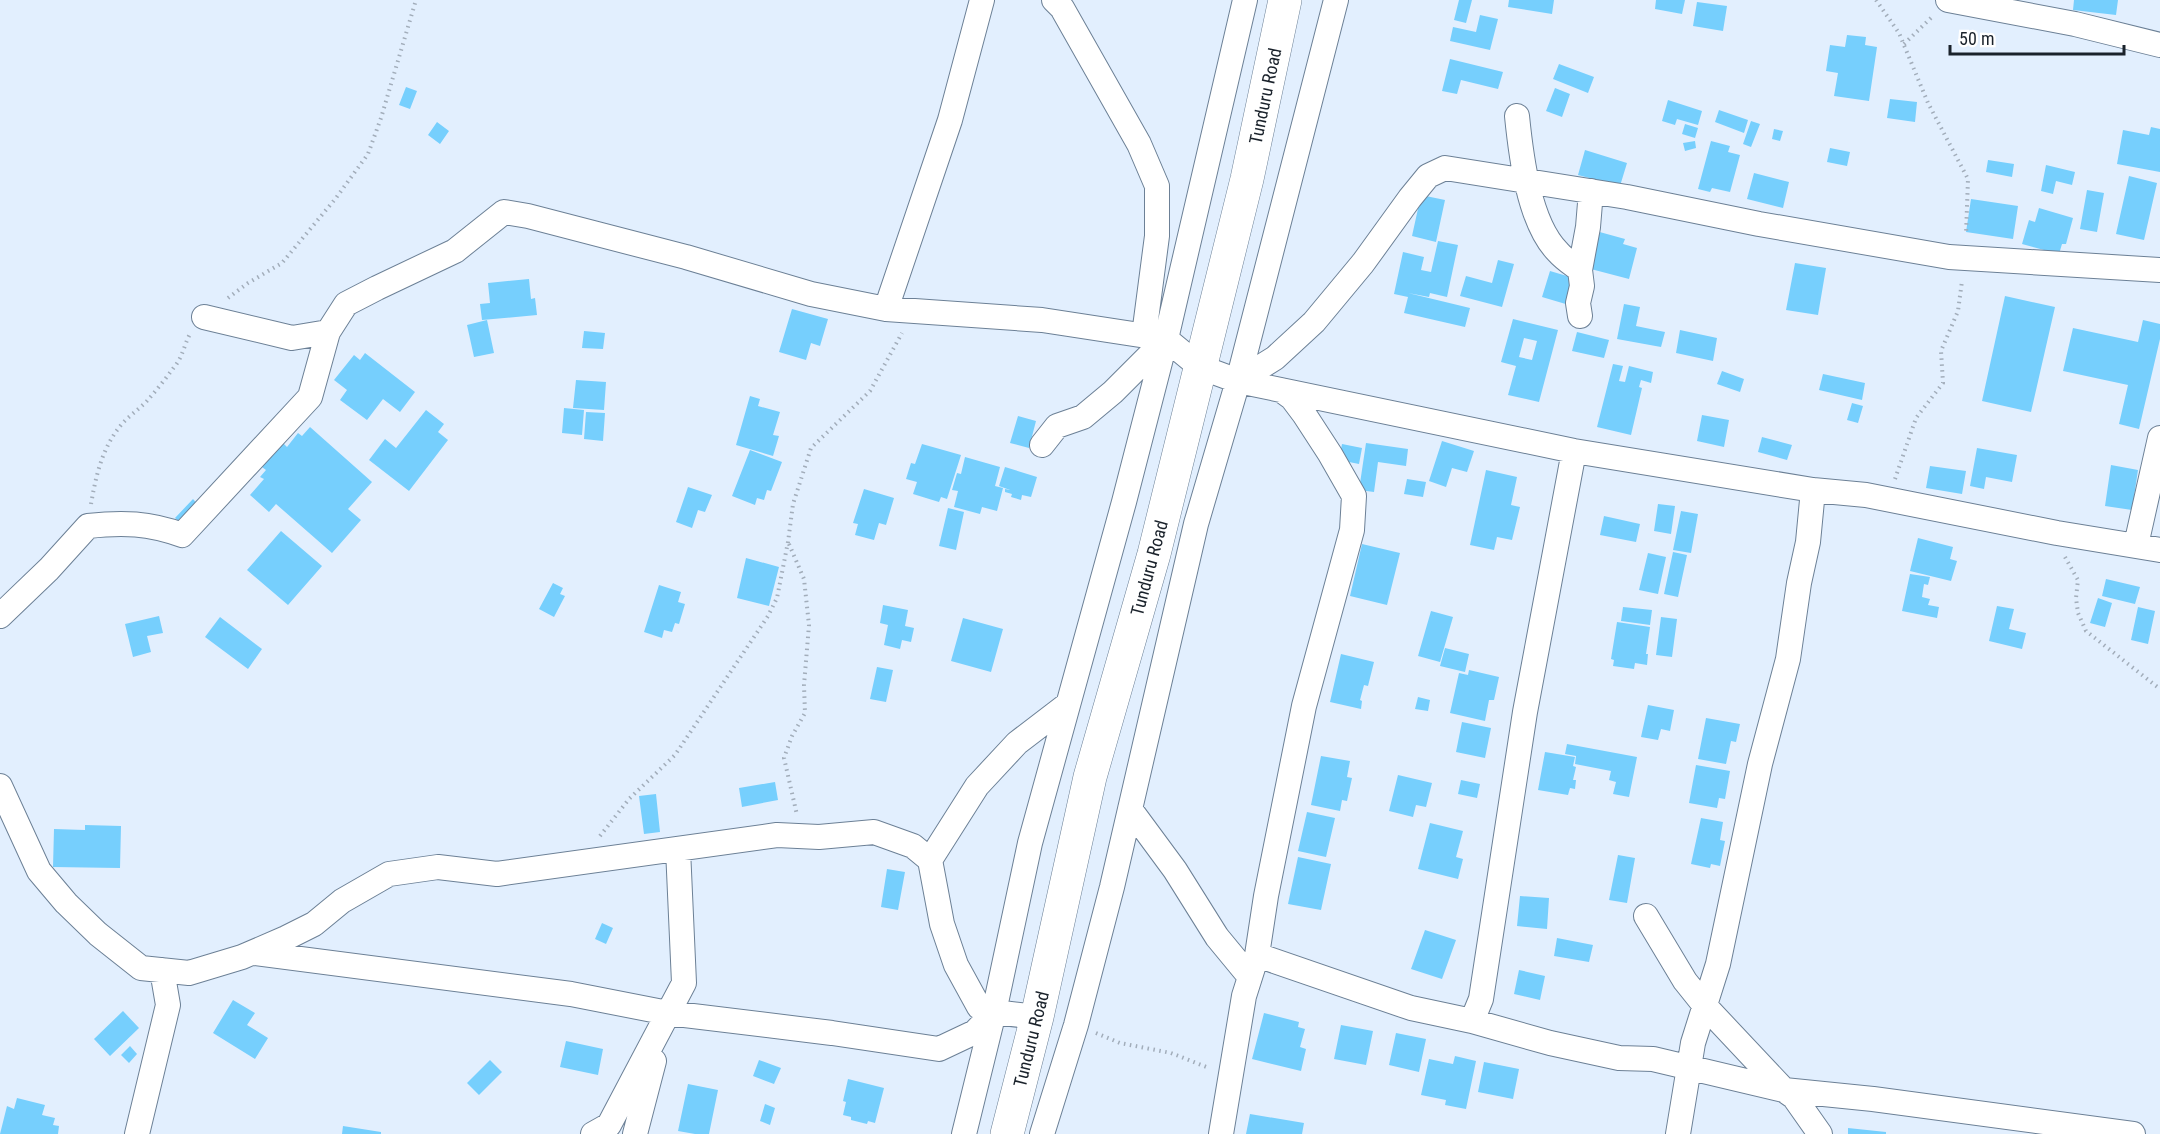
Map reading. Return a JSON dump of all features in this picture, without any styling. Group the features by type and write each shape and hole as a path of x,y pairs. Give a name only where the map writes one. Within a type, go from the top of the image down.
{"highway":[{"name":"Tunduru Road","path":"1007,1134 1037,1017 1090,777 1154,554 1247,179 1285,0"}],"street":[{"path":"886,309 950,120 982,0"},
{"path":"964,1134 994,1012 1030,843 1068,704 1155,337 1245,0"},
{"path":"1042,1134 1076,1025 1112,887 1196,525 1238,381 1336,0"},
{"path":"1949,0 2075,24 2160,45"},
{"path":"1042,445 1057,426 1083,417 1113,392 1155,337 1157,186 1139,144 1063,3"},
{"path":"1517,116 1526,181 1542,231 1557,252 1580,270"},
{"path":"1238,381 1275,358 1314,322 1428,176 1445,168 1591,191 1759,224 1949,257 2160,270"},
{"path":"1580,316 1578,303 1582,286 1580,270 1588,227 1591,191"},
{"path":"0,616 49,569 88,526 120,523 158,527 182,535 310,398 328,332 346,304 455,251 504,212 528,216 686,257 811,294 886,309 1042,320 1155,337 1200,367 1238,381 1574,452 1813,490 1866,495 2057,533 2160,550"},
{"path":"204,316 292,338 328,332"},
{"path":"1221,1134 1244,996 1253,966 1304,706 1352,530 1354,496 1305,414 1292,398 1281,390"},
{"path":"2136,545 2160,438"},
{"path":"1472,1021 1481,999 1523,724 1574,452"},
{"path":"1678,1134 1693,1043 1718,964 1760,764 1788,659 1799,583 1808,542 1813,490"},
{"path":"930,860 977,786 1017,743 1068,704"},
{"path":"0,786 39,871 66,903 98,934 141,968 189,973 252,953 314,924 342,901 390,874 438,867 497,873 777,835 819,837 874,832 913,846 930,860 942,924 956,965 979,1007 994,1012 1037,1017"},
{"path":"1130,808 1175,870 1217,937 1253,966 1550,1043 1619,1058 1653,1059 1784,1090 1873,1099 2133,1134"},
{"path":"593,1134 609,1125 684,983 678,849"},
{"path":"1646,916 1685,981 1784,1090 1794,1097 1820,1134"},
{"path":"252,953 571,994 668,1013 939,1049 975,1032 994,1012"},
{"path":"137,1134 168,1005 162,970"},
{"path":"635,1134 668,1013"}],"path":[{"path":"88,526 96,474 109,443 122,424 146,401 175,366 184,353 185,342 204,316 248,283 282,263 336,198 368,153 381,118 416,0"},
{"path":"1904,44 1949,0"},
{"path":"579,863 629,799 675,755 768,616 777,598 793,504 811,448 870,391 914,310"},
{"path":"2057,533 2062,552 2078,580 2076,598 2078,613 2086,631 2160,689"},
{"path":"788,542 804,579 809,625 804,685 805,713 792,736 784,758 802,836"},
{"path":"1076,1025 1120,1043 1171,1053 1231,1077"}],"building":[{"path":"1459,0 1472,0 1466,23 1454,20"},
{"path":"1509,0 1554,0 1552,14 1508,7"},
{"path":"1656,0 1685,0 1682,14 1655,9"},
{"path":"2074,0 2118,0 2116,15 2073,10"},
{"path":"1697,2 1727,6 1723,31 1693,26"},
{"path":"1480,15 1498,19 1490,50 1450,41 1453,27 1476,32"},
{"path":"1847,35 1866,37 1865,45 1877,47 1869,101 1834,96 1838,73 1826,71 1830,45 1845,47"},
{"path":"1450,59 1503,72 1498,89 1461,80 1457,94 1442,91"},
{"path":"1559,64 1594,77 1588,93 1553,79"},
{"path":"406,87 417,91 410,109 399,105"},
{"path":"1555,88 1570,94 1562,117 1546,111"},
{"path":"1890,99 1917,102 1915,122 1887,118"},
{"path":"1668,100 1702,111 1698,125 1677,119 1675,125 1662,121"},
{"path":"1719,110 1748,120 1744,133 1715,122"},
{"path":"1751,121 1760,124 1751,147 1743,144"},
{"path":"437,122 449,131 440,144 428,135"},
{"path":"1685,124 1698,128 1695,138 1682,134"},
{"path":"2151,127 2160,129 2160,172 2117,164 2123,130 2149,135"},
{"path":"1774,129 1783,131 1780,141 1772,139"},
{"path":"1695,141 1696,148 1685,151 1683,143"},
{"path":"1711,141 1730,146 1728,152 1740,155 1730,192 1712,188 1710,192 1698,189"},
{"path":"1830,148 1850,152 1847,166 1827,162"},
{"path":"1585,150 1627,163 1620,186 1578,175"},
{"path":"1988,160 2014,164 2012,177 1986,172"},
{"path":"2046,165 2075,172 2072,185 2056,181 2053,194 2041,191"},
{"path":"1754,173 1789,182 1783,208 1747,199"},
{"path":"2129,176 2157,183 2144,240 2116,234"},
{"path":"2087,190 2104,193 2097,232 2080,229"},
{"path":"1421,195 1445,200 1436,242 1412,236"},
{"path":"1971,199 2018,206 2013,239 1966,232"},
{"path":"2039,208 2073,218 2066,244 2062,244 2059,254 2022,244 2029,220 2035,222"},
{"path":"1596,231 1625,239 1623,244 1637,248 1629,279 1587,268"},
{"path":"1438,241 1458,245 1447,297 1430,293 1429,297 1408,293 1470,308 1465,327 1404,313 1408,297 1394,294 1403,252 1424,257 1421,270 1431,272"},
{"path":"1498,260 1514,264 1502,307 1460,296 1466,276 1492,283"},
{"path":"1795,263 1826,268 1818,315 1786,310"},
{"path":"1550,271 1577,279 1569,305 1542,297"},
{"path":"529,279 531,299 535,298 537,315 482,320 480,304 490,303 488,283"},
{"path":"2005,296 2055,307 2031,412 1982,401"},
{"path":"1624,304 1640,307 1636,326 1665,332 1661,347 1617,339"},
{"path":"792,309 828,319 820,346 811,343 806,360 779,352"},
{"path":"1513,319 1558,330 1539,402 1508,395 1516,366 1501,362","holes":["1524,338 1537,341 1532,360 1519,357"]},
{"path":"487,320 494,353 474,357 467,325"},
{"path":"2143,320 2160,324 2160,339 2139,429 2119,424 2128,385 2063,371 2073,328 2138,342"},
{"path":"1680,330 1717,338 1713,361 1676,353"},
{"path":"584,331 605,333 603,349 582,348"},
{"path":"1577,332 1609,340 1604,358 1572,351"},
{"path":"365,353 415,392 400,412 383,399 367,420 340,400 347,390 334,380 354,355 360,360"},
{"path":"1613,364 1623,366 1619,381 1625,382 1629,366 1653,372 1651,383 1641,380 1639,387 1642,388 1631,435 1597,427"},
{"path":"1722,371 1744,379 1740,392 1717,384"},
{"path":"1823,374 1865,383 1862,400 1819,390"},
{"path":"576,380 606,382 604,410 573,408"},
{"path":"750,396 760,399 758,406 780,412 773,435 779,436 773,456 736,445"},
{"path":"1852,403 1863,406 1858,423 1847,420"},
{"path":"564,408 584,410 582,435 562,433"},
{"path":"426,410 444,424 438,432 448,440 409,491 369,460 385,439 396,448"},
{"path":"586,412 605,413 603,441 584,439"},
{"path":"1702,415 1729,420 1724,447 1697,441"},
{"path":"1018,416 1036,421 1029,448 1010,443"},
{"path":"310,427 372,482 348,509 361,520 332,553 276,504 269,512 250,495 264,479 260,477 266,470 262,467 283,443 287,447 298,433 302,436"},
{"path":"1762,437 1792,445 1787,460 1758,452"},
{"path":"1442,441 1474,451 1467,472 1452,468 1446,487 1429,481"},
{"path":"1366,443 1408,449 1406,466 1378,462 1374,492 1359,490"},
{"path":"922,444 961,455 947,499 941,497 939,502 913,494 917,482 906,479 911,463 915,464"},
{"path":"1342,444 1362,448 1359,464 1339,460"},
{"path":"1977,448 2017,455 2012,482 1986,477 1984,489 1970,486"},
{"path":"750,450 782,462 771,491 767,490 764,500 757,498 755,505 732,496"},
{"path":"965,457 1000,467 995,486 1003,488 997,511 982,507 980,514 954,507 958,491 952,490 957,473 961,474"},
{"path":"2111,465 2138,470 2132,510 2105,506"},
{"path":"1930,466 1966,471 1962,494 1926,488"},
{"path":"1005,467 1037,477 1031,497 1022,495 1021,500 1011,497 1012,494 1005,492 1005,489 1010,490 999,486"},
{"path":"1486,470 1517,477 1511,505 1520,507 1512,540 1497,537 1494,550 1470,545"},
{"path":"1407,479 1426,482 1423,497 1404,494"},
{"path":"688,487 712,495 705,512 698,510 692,528 676,522"},
{"path":"864,489 894,498 886,525 879,523 874,540 855,535 858,524 853,523"},
{"path":"193,499 201,508 183,525 175,518"},
{"path":"1658,504 1675,506 1671,534 1654,531"},
{"path":"948,508 964,512 956,550 939,546"},
{"path":"1681,511 1698,514 1691,553 1673,550"},
{"path":"1604,516 1640,524 1636,542 1600,535"},
{"path":"281,531 322,566 288,605 247,570"},
{"path":"1918,538 1953,547 1950,559 1957,561 1951,581 1910,571"},
{"path":"1362,544 1400,553 1387,605 1350,596"},
{"path":"1673,552 1687,555 1678,597 1664,594"},
{"path":"1648,553 1666,557 1658,594 1639,590"},
{"path":"746,558 779,567 769,606 737,598"},
{"path":"1910,574 1930,577 1928,585 1924,584 1922,597 1930,599 1928,605 1939,607 1937,618 1902,611"},
{"path":"2106,579 2140,587 2135,604 2102,596"},
{"path":"553,583 563,588 560,594 565,596 554,617 539,609"},
{"path":"659,585 681,592 678,602 685,604 679,624 675,623 672,632 664,630 662,638 644,632"},
{"path":"2098,598 2112,603 2105,627 2090,623"},
{"path":"883,605 908,610 905,626 914,628 911,642 902,640 900,649 884,645 888,625 880,623"},
{"path":"1997,606 2014,609 2009,629 2026,633 2022,649 1989,641"},
{"path":"1623,607 1652,610 1650,625 1621,621"},
{"path":"2138,607 2155,611 2148,644 2131,640"},
{"path":"1431,611 1453,617 1440,662 1418,656"},
{"path":"159,616 163,633 147,636 151,652 133,657 125,624"},
{"path":"220,617 262,649 248,669 205,637"},
{"path":"1661,617 1677,619 1672,657 1656,655"},
{"path":"963,618 1003,629 991,672 951,661"},
{"path":"1617,622 1650,627 1646,654 1648,654 1647,665 1635,663 1634,669 1613,666 1614,660 1611,659"},
{"path":"1445,648 1469,654 1465,672 1440,666"},
{"path":"1341,654 1374,662 1368,686 1364,685 1360,700 1362,701 1361,709 1330,702"},
{"path":"877,667 893,670 886,702 870,699"},
{"path":"1469,670 1499,677 1494,700 1489,700 1485,721 1450,713 1459,673 1468,675"},
{"path":"1418,697 1430,700 1428,711 1415,709"},
{"path":"1648,705 1674,710 1670,731 1661,729 1658,740 1641,737"},
{"path":"1706,718 1740,724 1736,742 1731,741 1726,764 1698,759"},
{"path":"1462,722 1491,728 1485,758 1456,752"},
{"path":"1567,744 1637,757 1629,797 1613,794 1616,782 1609,780 1611,771 1575,764 1576,756 1565,754"},
{"path":"1545,752 1575,757 1573,766 1576,767 1573,780 1576,780 1575,789 1570,788 1568,795 1538,790"},
{"path":"1321,756 1350,761 1347,777 1352,778 1347,801 1342,800 1340,811 1311,805"},
{"path":"1696,765 1730,771 1725,799 1719,798 1717,808 1689,803"},
{"path":"1398,775 1432,783 1426,807 1416,805 1413,817 1389,811"},
{"path":"1461,780 1480,784 1477,798 1458,794"},
{"path":"775,782 778,800 742,807 739,788"},
{"path":"656,794 660,832 644,834 639,796"},
{"path":"1307,812 1335,818 1326,857 1298,851"},
{"path":"1701,818 1723,822 1720,840 1725,841 1720,866 1711,864 1710,868 1691,864"},
{"path":"1430,823 1463,831 1456,857 1463,859 1458,879 1418,869"},
{"path":"85,825 121,826 120,868 53,867 54,829 85,830"},
{"path":"1618,855 1635,858 1627,903 1609,900"},
{"path":"1298,857 1331,864 1321,910 1288,904"},
{"path":"887,869 905,872 898,910 881,907"},
{"path":"1520,896 1549,898 1547,929 1517,926"},
{"path":"602,923 613,928 606,944 595,939"},
{"path":"1425,930 1456,940 1442,979 1411,969"},
{"path":"1557,938 1593,945 1589,962 1554,956"},
{"path":"1519,970 1545,976 1540,1000 1514,994"},
{"path":"233,1000 255,1013 247,1025 268,1038 255,1059 213,1033"},
{"path":"123,1011 139,1028 110,1056 94,1039"},
{"path":"1264,1013 1299,1022 1298,1027 1305,1029 1300,1047 1306,1049 1301,1071 1252,1059"},
{"path":"1341,1025 1373,1031 1366,1065 1334,1059"},
{"path":"1396,1033 1426,1039 1419,1072 1389,1065"},
{"path":"566,1041 603,1049 598,1075 560,1067"},
{"path":"130,1046 137,1054 129,1063 121,1055"},
{"path":"1455,1056 1476,1061 1466,1109 1445,1105 1446,1100 1421,1095 1429,1059 1453,1064"},
{"path":"490,1060 502,1072 479,1095 467,1083"},
{"path":"759,1060 781,1068 774,1084 753,1076"},
{"path":"1484,1062 1519,1069 1513,1099 1478,1092"},
{"path":"848,1079 884,1088 875,1123 868,1121 867,1124 851,1120 851,1117 843,1115 846,1102 843,1101"},
{"path":"688,1084 718,1090 709,1134 678,1131"},
{"path":"17,1098 45,1105 42,1115 55,1118 53,1125 59,1126 58,1134 0,1134 7,1106 14,1109"},
{"path":"765,1104 775,1108 770,1125 760,1121"},
{"path":"1250,1114 1304,1123 1302,1134 1246,1134"},
{"path":"343,1126 381,1132 381,1134 342,1134"},
{"path":"1848,1128 1886,1132 1886,1134 1848,1134"}]}
